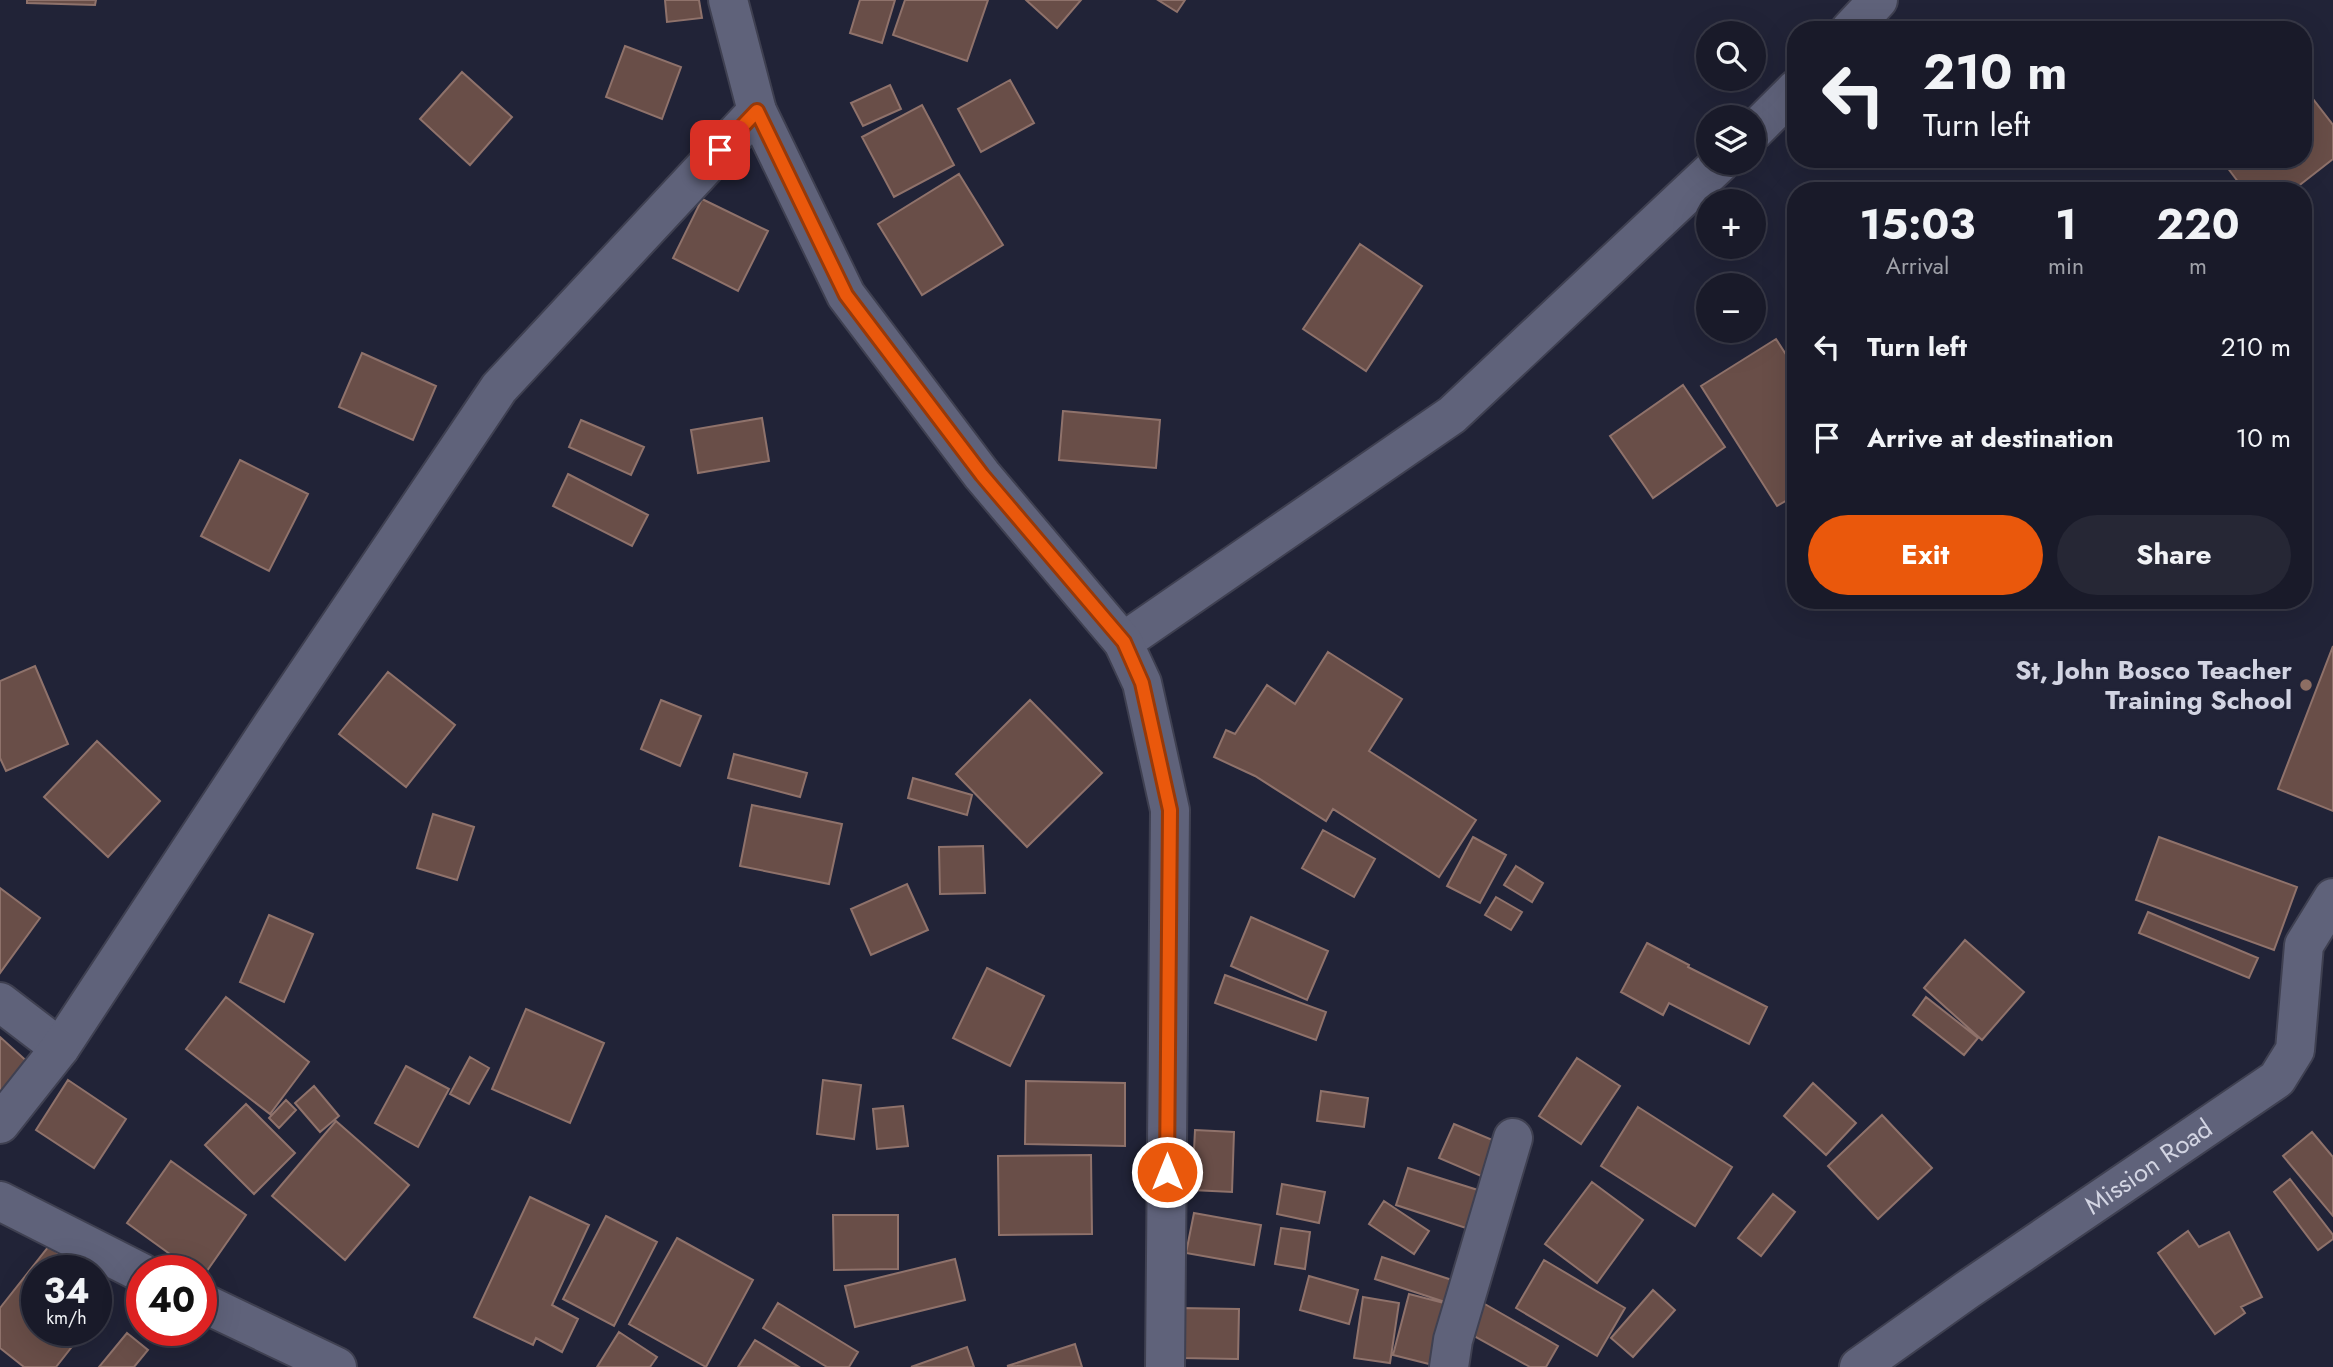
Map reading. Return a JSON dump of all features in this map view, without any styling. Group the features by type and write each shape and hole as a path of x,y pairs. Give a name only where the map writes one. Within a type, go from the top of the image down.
{"street":[{"path":"728,0 757,111 846,295 982,475 1124,642 1142,683 1170,810 1165,1367"},
{"path":"1858,21 1878,0"},
{"path":"1766,119 1787,98"},
{"path":"0,1125 60,1048 499,388 757,111"},
{"path":"1124,642 1452,415 1707,175"},
{"name":"Mission Road","path":"1859,1367 1966,1290 2277,1079 2295,1050 2304,945 2333,898"},
{"path":"0,1002 60,1048"},
{"path":"1449,1367 1454,1340 1513,1138"},
{"path":"0,1201 126,1265"},
{"path":"217,1310 337,1367"}],"building":[{"path":"27,0 96,0 95,5 27,3"},
{"path":"665,0 699,0 702,18 667,22"},
{"path":"860,0 895,0 882,43 850,33"},
{"path":"905,0 988,0 967,61 893,35"},
{"path":"1026,0 1081,0 1057,28"},
{"path":"1158,0 1185,0 1177,12"},
{"path":"625,46 681,67 662,119 606,97"},
{"path":"462,72 512,117 470,165 420,119"},
{"path":"1010,80 1034,123 981,152 958,109"},
{"path":"890,85 901,109 863,126 851,103"},
{"path":"2312,98 2333,125 2333,159 2304,182 2238,182 2228,168 2312,168"},
{"path":"922,105 954,165 894,197 862,137"},
{"path":"959,174 1003,245 922,295 878,224"},
{"path":"702,199 768,231 738,291 673,258"},
{"path":"1360,244 1422,286 1366,371 1303,329"},
{"path":"1776,339 1787,356 1787,500 1777,506 1701,386"},
{"path":"362,353 436,386 413,440 339,407"},
{"path":"1683,385 1725,447 1653,498 1610,436"},
{"path":"1063,411 1160,420 1156,468 1059,460"},
{"path":"762,418 769,461 698,473 691,430"},
{"path":"581,420 644,447 631,475 569,447"},
{"path":"240,460 308,494 269,571 201,536"},
{"path":"568,474 648,515 632,546 553,506"},
{"path":"2333,646 2333,811 2278,789"},
{"path":"1328,652 1402,699 1369,751 1476,820 1439,877 1333,809 1326,821 1255,776 1214,757 1226,730 1235,734 1267,685 1295,704"},
{"path":"35,666 68,744 6,771 0,758 0,681"},
{"path":"388,672 455,725 406,787 339,734"},
{"path":"661,700 701,716 680,766 641,749"},
{"path":"1030,700 1102,773 1027,847 956,774"},
{"path":"97,741 160,801 108,857 44,797"},
{"path":"734,754 807,773 800,797 728,778"},
{"path":"913,778 972,795 967,815 908,798"},
{"path":"752,805 842,824 829,884 740,866"},
{"path":"433,814 474,827 457,880 417,868"},
{"path":"1323,830 1375,859 1354,897 1302,868"},
{"path":"1473,837 1506,855 1480,903 1447,886"},
{"path":"2159,837 2297,887 2274,950 2136,900"},
{"path":"983,846 985,893 940,894 939,847"},
{"path":"1516,866 1543,883 1532,902 1504,885"},
{"path":"907,884 928,930 871,955 851,909"},
{"path":"0,888 40,918 0,973"},
{"path":"1496,897 1522,912 1511,930 1485,915"},
{"path":"2148,912 2258,958 2249,978 2139,933"},
{"path":"269,915 313,934 284,1002 240,982"},
{"path":"1251,917 1328,951 1307,1000 1231,966"},
{"path":"1965,940 2024,992 1982,1040 1924,988"},
{"path":"1647,943 1767,1007 1749,1044 1669,1003 1663,1015 1621,992"},
{"path":"987,968 1044,996 1010,1066 953,1038"},
{"path":"1225,975 1326,1012 1316,1040 1215,1003"},
{"path":"226,997 309,1062 270,1114 186,1049"},
{"path":"1926,997 1978,1038 1964,1055 1913,1015"},
{"path":"526,1009 604,1043 570,1123 492,1089"},
{"path":"0,1037 31,1065 0,1101"},
{"path":"470,1057 489,1068 469,1104 450,1094"},
{"path":"1577,1058 1620,1086 1581,1144 1539,1116"},
{"path":"406,1066 449,1089 418,1147 375,1123"},
{"path":"68,1080 126,1119 94,1168 36,1130"},
{"path":"823,1080 861,1085 854,1139 817,1134"},
{"path":"1026,1081 1125,1083 1125,1146 1025,1144"},
{"path":"1813,1083 1856,1123 1826,1155 1784,1116"},
{"path":"314,1086 339,1116 320,1132 295,1103"},
{"path":"1321,1091 1368,1098 1364,1127 1317,1121"},
{"path":"286,1100 296,1110 279,1128 269,1118"},
{"path":"246,1104 295,1153 254,1194 205,1145"},
{"path":"903,1106 908,1146 877,1149 873,1109"},
{"path":"1638,1107 1732,1167 1695,1226 1601,1166"},
{"path":"1882,1115 1932,1168 1878,1219 1828,1166"},
{"path":"336,1121 409,1185 345,1260 272,1196"},
{"path":"1454,1124 1495,1141 1481,1176 1439,1158"},
{"path":"1195,1130 1234,1132 1232,1192 1192,1190"},
{"path":"2312,1132 2333,1157 2333,1216 2283,1156"},
{"path":"1091,1155 1092,1234 999,1235 998,1156"},
{"path":"171,1161 246,1215 217,1257 171,1255 127,1223"},
{"path":"1408,1168 1481,1191 1469,1229 1396,1205"},
{"path":"2290,1179 2333,1235 2333,1239 2318,1250 2274,1192"},
{"path":"1592,1182 1643,1220 1597,1283 1545,1244"},
{"path":"1282,1184 1325,1192 1319,1223 1277,1214"},
{"path":"1773,1194 1795,1212 1761,1256 1738,1238"},
{"path":"530,1197 589,1225 552,1305 578,1319 562,1352 536,1338 533,1345 474,1317"},
{"path":"1384,1201 1429,1231 1414,1254 1369,1224"},
{"path":"1194,1213 1261,1225 1254,1265 1186,1253"},
{"path":"833,1215 898,1215 898,1269 834,1270"},
{"path":"606,1216 657,1242 614,1326 563,1299"},
{"path":"1281,1228 1310,1232 1305,1269 1275,1264"},
{"path":"2188,1231 2199,1247 2229,1232 2262,1297 2241,1307 2245,1313 2215,1334 2158,1253"},
{"path":"677,1238 753,1280 706,1367 629,1324"},
{"path":"49,1246 60,1255 42,1255"},
{"path":"1382,1257 1455,1281 1448,1303 1375,1279"},
{"path":"955,1259 965,1300 855,1327 845,1286"},
{"path":"1544,1260 1625,1308 1597,1356 1516,1308"},
{"path":"1309,1276 1358,1290 1349,1324 1300,1310"},
{"path":"21,1281 21,1346 72,1346 56,1367 24,1367 0,1348 0,1308"},
{"path":"1653,1290 1675,1310 1633,1357 1611,1338"},
{"path":"1409,1294 1448,1304 1433,1365 1393,1355"},
{"path":"1363,1297 1399,1303 1390,1363 1354,1358"},
{"path":"778,1303 858,1352 849,1367 827,1367 763,1328"},
{"path":"1483,1303 1558,1346 1546,1367 1530,1367 1467,1332"},
{"path":"1181,1308 1239,1309 1238,1359 1181,1358"},
{"path":"619,1332 657,1357 650,1367 597,1367"},
{"path":"126,1334 126,1346 143,1346 148,1350 134,1367 99,1367"},
{"path":"755,1340 799,1367 738,1367"},
{"path":"1075,1344 1082,1367 1007,1366"},
{"path":"967,1347 974,1367 911,1367"}],"place":[{"name":"St, John Bosco Teacher Training School","path":"2306,685"}],"route":[{"path":"720,150 757,111 846,295 982,475 1124,642 1142,683 1170,810 1167,1172"}]}
